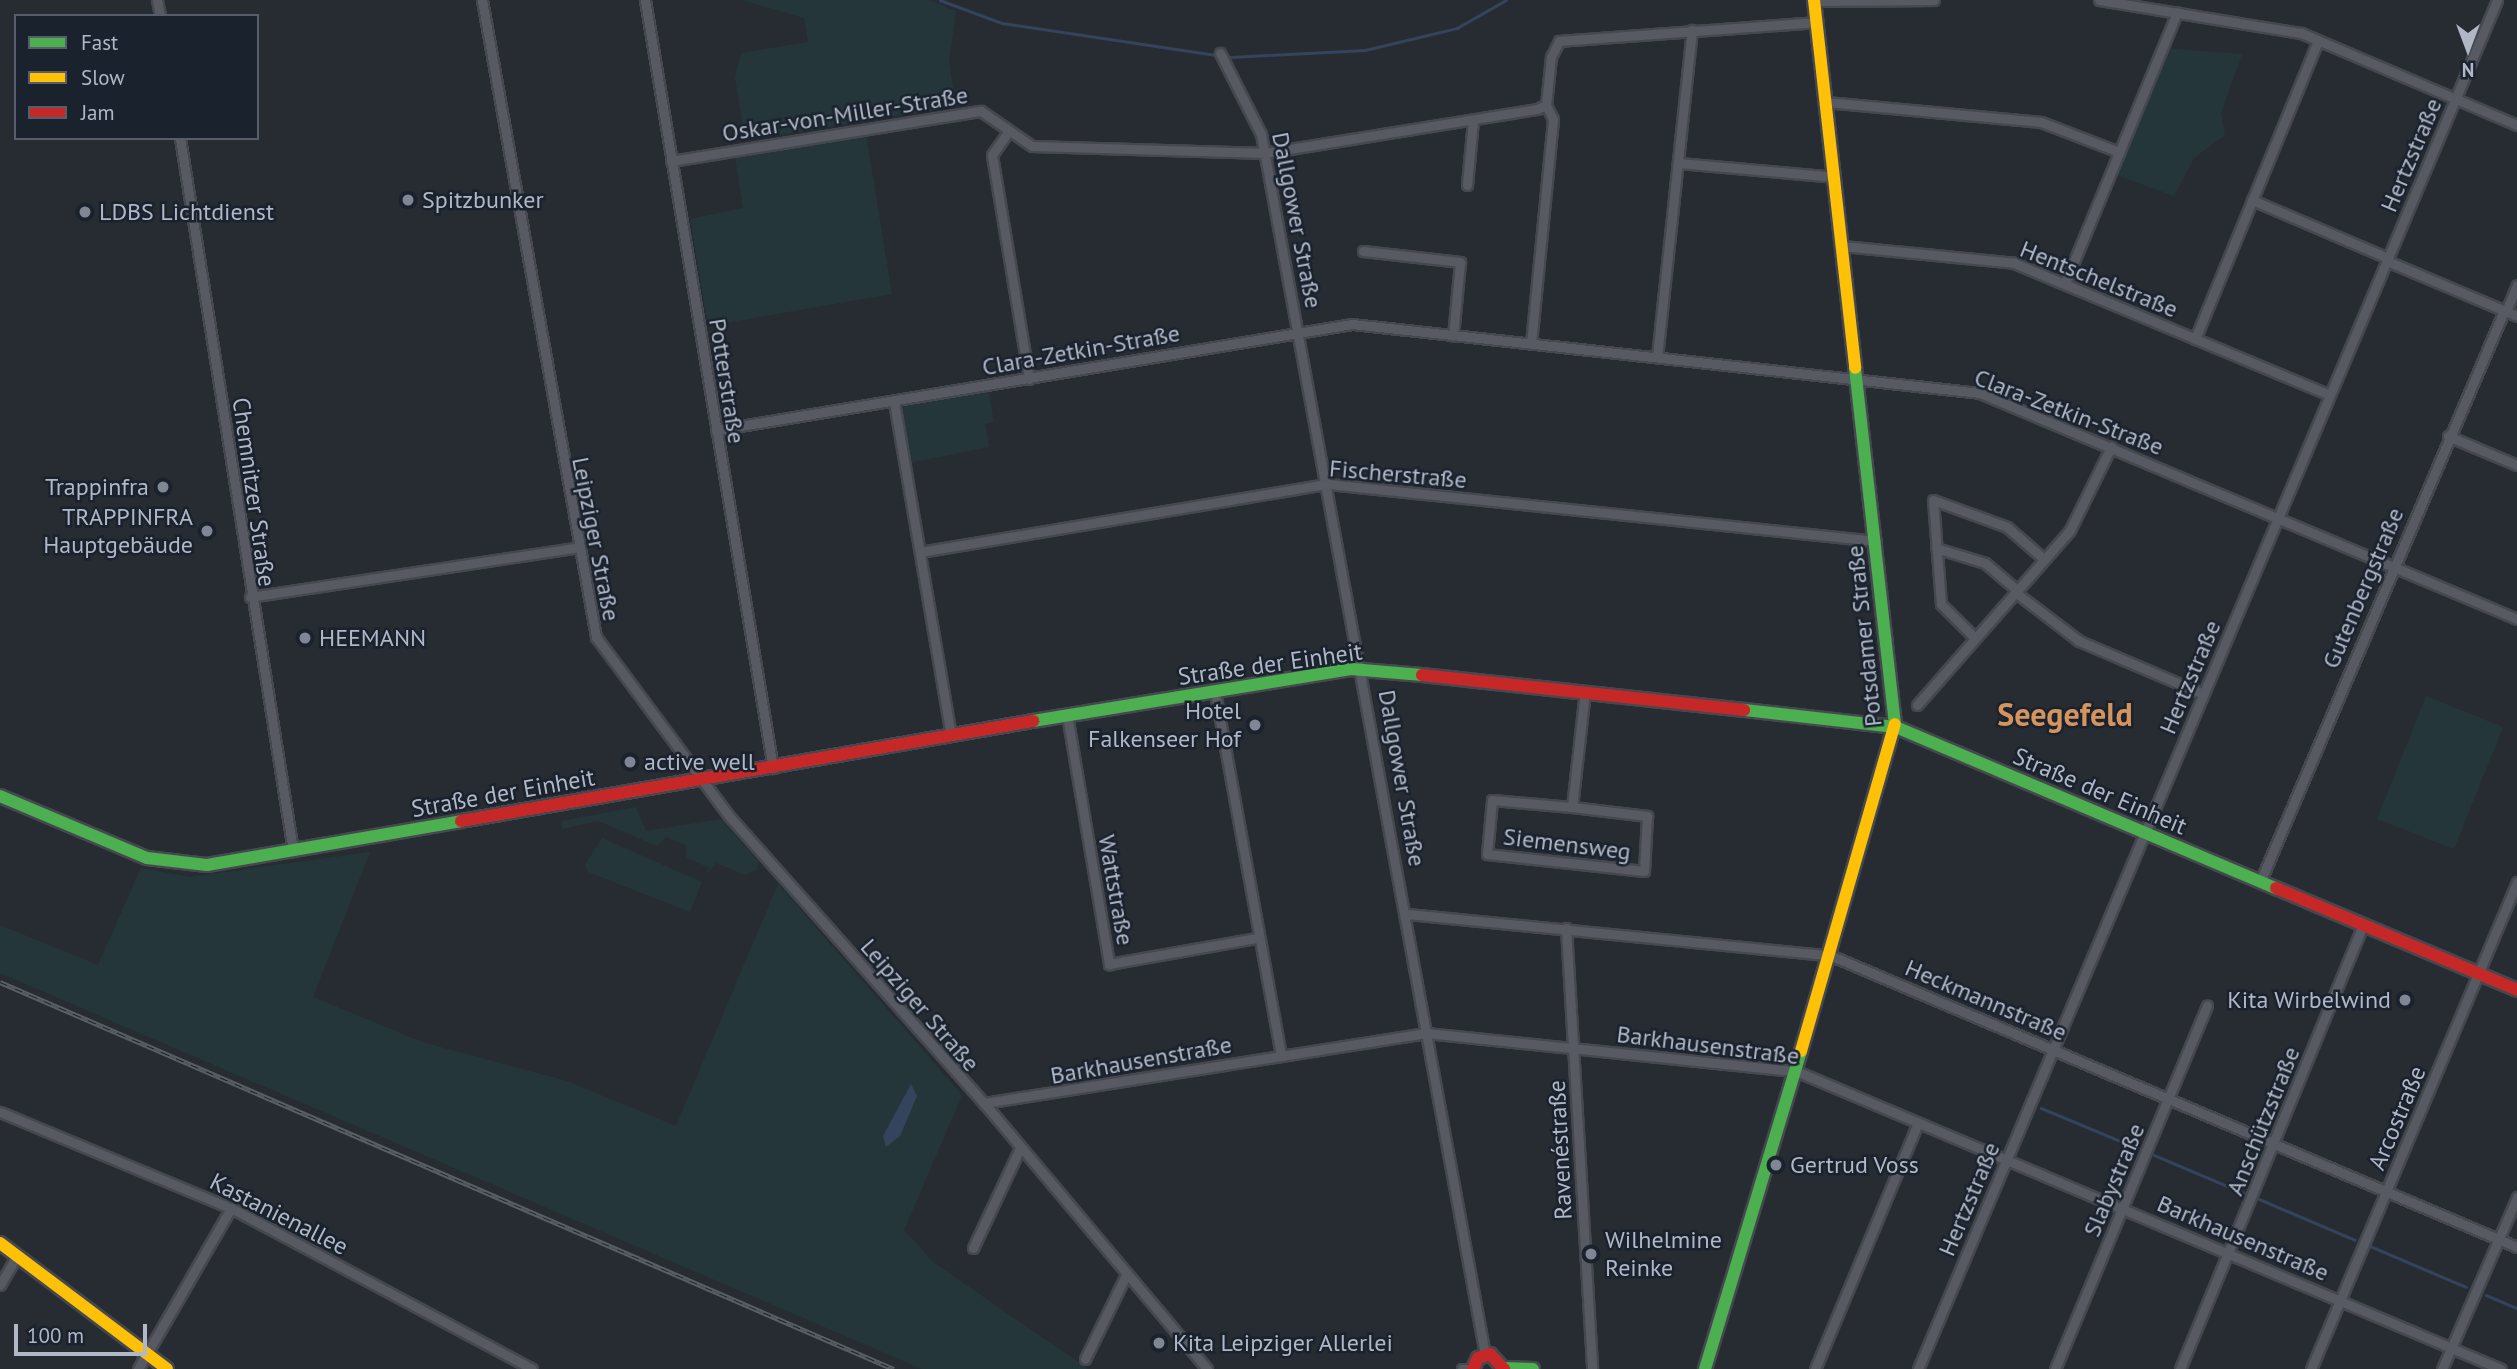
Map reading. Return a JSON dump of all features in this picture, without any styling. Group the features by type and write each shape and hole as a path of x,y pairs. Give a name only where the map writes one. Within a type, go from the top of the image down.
{"street":[{"name":"Leipziger Straße","path":"482,0 575,548 596,637 729,816 984,1103 1207,1369"},
{"name":"Potterstraße","path":"645,0 773,768"},
{"path":"1814,1 1934,0"},
{"path":"2099,0 2177,12 2318,40 2517,125"},
{"name":"Hertzstraße","path":"1918,1369 2497,0"},
{"name":"Potsdamer Straße","path":"1705,1369 1832,956 1896,727 1814,1"},
{"path":"2065,283 2177,12"},
{"path":"1531,344 1553,119 1546,105 1559,41 1817,22"},
{"path":"1657,357 1692,30"},
{"path":"2195,339 2318,40"},
{"name":"Dallgower Straße","path":"1220,53 1255,117 1265,153 1363,670 1485,1354"},
{"path":"1826,102 2041,122 2119,152"},
{"name":"Oskar-von-Miller-Straße","path":"671,161 981,111 1032,146 1265,153 1473,120 1546,105"},
{"path":"1467,185 1473,120"},
{"path":"1008,132 992,155 1029,379"},
{"name":"Chemnitzer Straße","path":"180,140 250,597 293,851"},
{"path":"1678,163 1834,177"},
{"path":"2252,201 2517,316"},
{"name":"Hentschelstraße","path":"1842,246 2001,260 2065,283 2329,395"},
{"path":"1363,251 1461,262 1453,336"},
{"name":"Gutenbergstraße","path":"2260,882 2448,436 2517,285"},
{"name":"Clara-Zetkin-Straße","path":"716,430 1352,324 1980,393 2517,618"},
{"path":"894,402 951,736"},
{"path":"2448,436 2517,465"},
{"path":"1917,705 2080,517 2111,447"},
{"name":"Fischerstraße","path":"920,552 1328,484 1876,541"},
{"path":"1975,638 1941,604 1930,504 1945,499 2007,527 2044,559"},
{"path":"250,597 575,548"},
{"path":"1936,548 1985,563 2079,641 2203,695"},
{"name":"Straße der Einheit","path":"0,796 158,862 207,865 1067,715 1363,670 1896,727 2517,990"},
{"path":"1215,692 1257,938 1281,1056"},
{"name":"Siemensweg","path":"1572,807 1585,692"},
{"name":"Wattstraße","path":"1067,715 1109,964 1257,938"},
{"name":"Siemensweg","path":"1492,800 1572,807 1647,816 1644,871 1487,854 1492,800"},
{"name":"Arcostraße","path":"2311,1369 2517,882"},
{"name":"Heckmannstraße","path":"1407,914 1832,956 2517,1247"},
{"name":"Anschützstraße","path":"2180,1369 2276,1144 2363,925"},
{"name":"Ravenéstraße","path":"1566,929 1592,1369"},
{"name":"Slabystraße","path":"2055,1369 2207,1006"},
{"name":"Barkhausenstraße","path":"984,1103 1426,1033 1796,1071 2501,1369"},
{"name":"Kastanienallee","path":"0,1112 231,1208 525,1367"},
{"path":"1815,1369 1918,1123"},
{"path":"973,1248 1020,1148"},
{"path":"2442,1369 2517,1197"},
{"path":"138,1369 231,1208"},
{"path":"0,1243 167,1369"},
{"path":"0,1285 17,1256"},
{"path":"1085,1359 1126,1275"},
{"path":"1462,1369 1473,1369 1485,1354 1495,1355 1504,1368 1533,1369"}],"shaded area":[{"path":"741,0 928,0 956,11 949,62 956,106 745,141 735,77 741,53 808,42 804,18"},
{"path":"2164,48 2242,54 2221,113 2225,135 2194,158 2174,196 2111,173"},
{"path":"866,135 892,294 708,326 690,219 743,208 735,157"},
{"path":"988,388 994,422 985,424 989,447 909,463 899,409 906,402"},
{"path":"2426,696 2503,727 2454,849 2377,819"},
{"path":"636,807 646,831 721,819 759,862 756,870 745,875 716,863 705,873 710,868 687,858 686,845 666,837 657,846 598,821 562,829 561,821"},
{"path":"602,838 702,882 690,912 588,872 585,865"},
{"path":"370,852 313,997 422,1042 567,1081 676,1126 778,884 962,1095 904,1230 933,1262 1088,1369 922,1369 0,973 0,925 98,965 141,868 190,877"}],"water":[{"path":"911,1084 917,1096 900,1136 886,1147 883,1136"}],"waterway":[{"path":"940,0 1002,23 1216,55"},
{"path":"1230,57 1365,50 1457,28 1506,0"},
{"path":"2041,1108 2137,1148"},
{"path":"2154,1155 2244,1193"},
{"path":"2259,1199 2355,1240"},
{"path":"2370,1246 2466,1287"},
{"path":"2486,1295 2517,1308"}],"railway":[{"path":"0,982 894,1369"}],"traffic: fast":[{"path":"1855,368 1895,724"},
{"path":"1033,721 1351,669 1422,675"},
{"path":"1744,710 1896,727 2276,888"},
{"path":"0,796 147,858 207,865 461,821"},
{"path":"1705,1369 1801,1051"},
{"path":"1504,1368 1533,1369"}],"traffic: slow":[{"path":"1814,0 1855,368"},
{"path":"1801,1051 1895,724"},
{"path":"0,1243 167,1369"}],"traffic: jam":[{"path":"1422,675 1744,710"},
{"path":"461,821 1033,721"},
{"path":"2276,888 2517,990"},
{"path":"1473,1369 1478,1358 1490,1354 1504,1369"}],"place":[{"name":"Spitzbunker","path":"408,200"},
{"name":"LDBS Lichtdienst","path":"85,212"},
{"name":"Trappinfra","path":"163,487"},
{"name":"TRAPPINFRA Hauptgebäude","path":"207,531"},
{"name":"HEEMANN","path":"305,638"},
{"name":"Hotel Falkenseer Hof","path":"1255,725"},
{"name":"active well","path":"630,762"},
{"name":"Kita Wirbelwind","path":"2405,1000"},
{"name":"Gertrud Voss","path":"1776,1165"},
{"name":"Wilhelmine Reinke","path":"1591,1254"},
{"name":"Kita Leipziger Allerlei","path":"1159,1343"}],"district":[{"name":"Seegefeld","path":"2065,714"}]}
